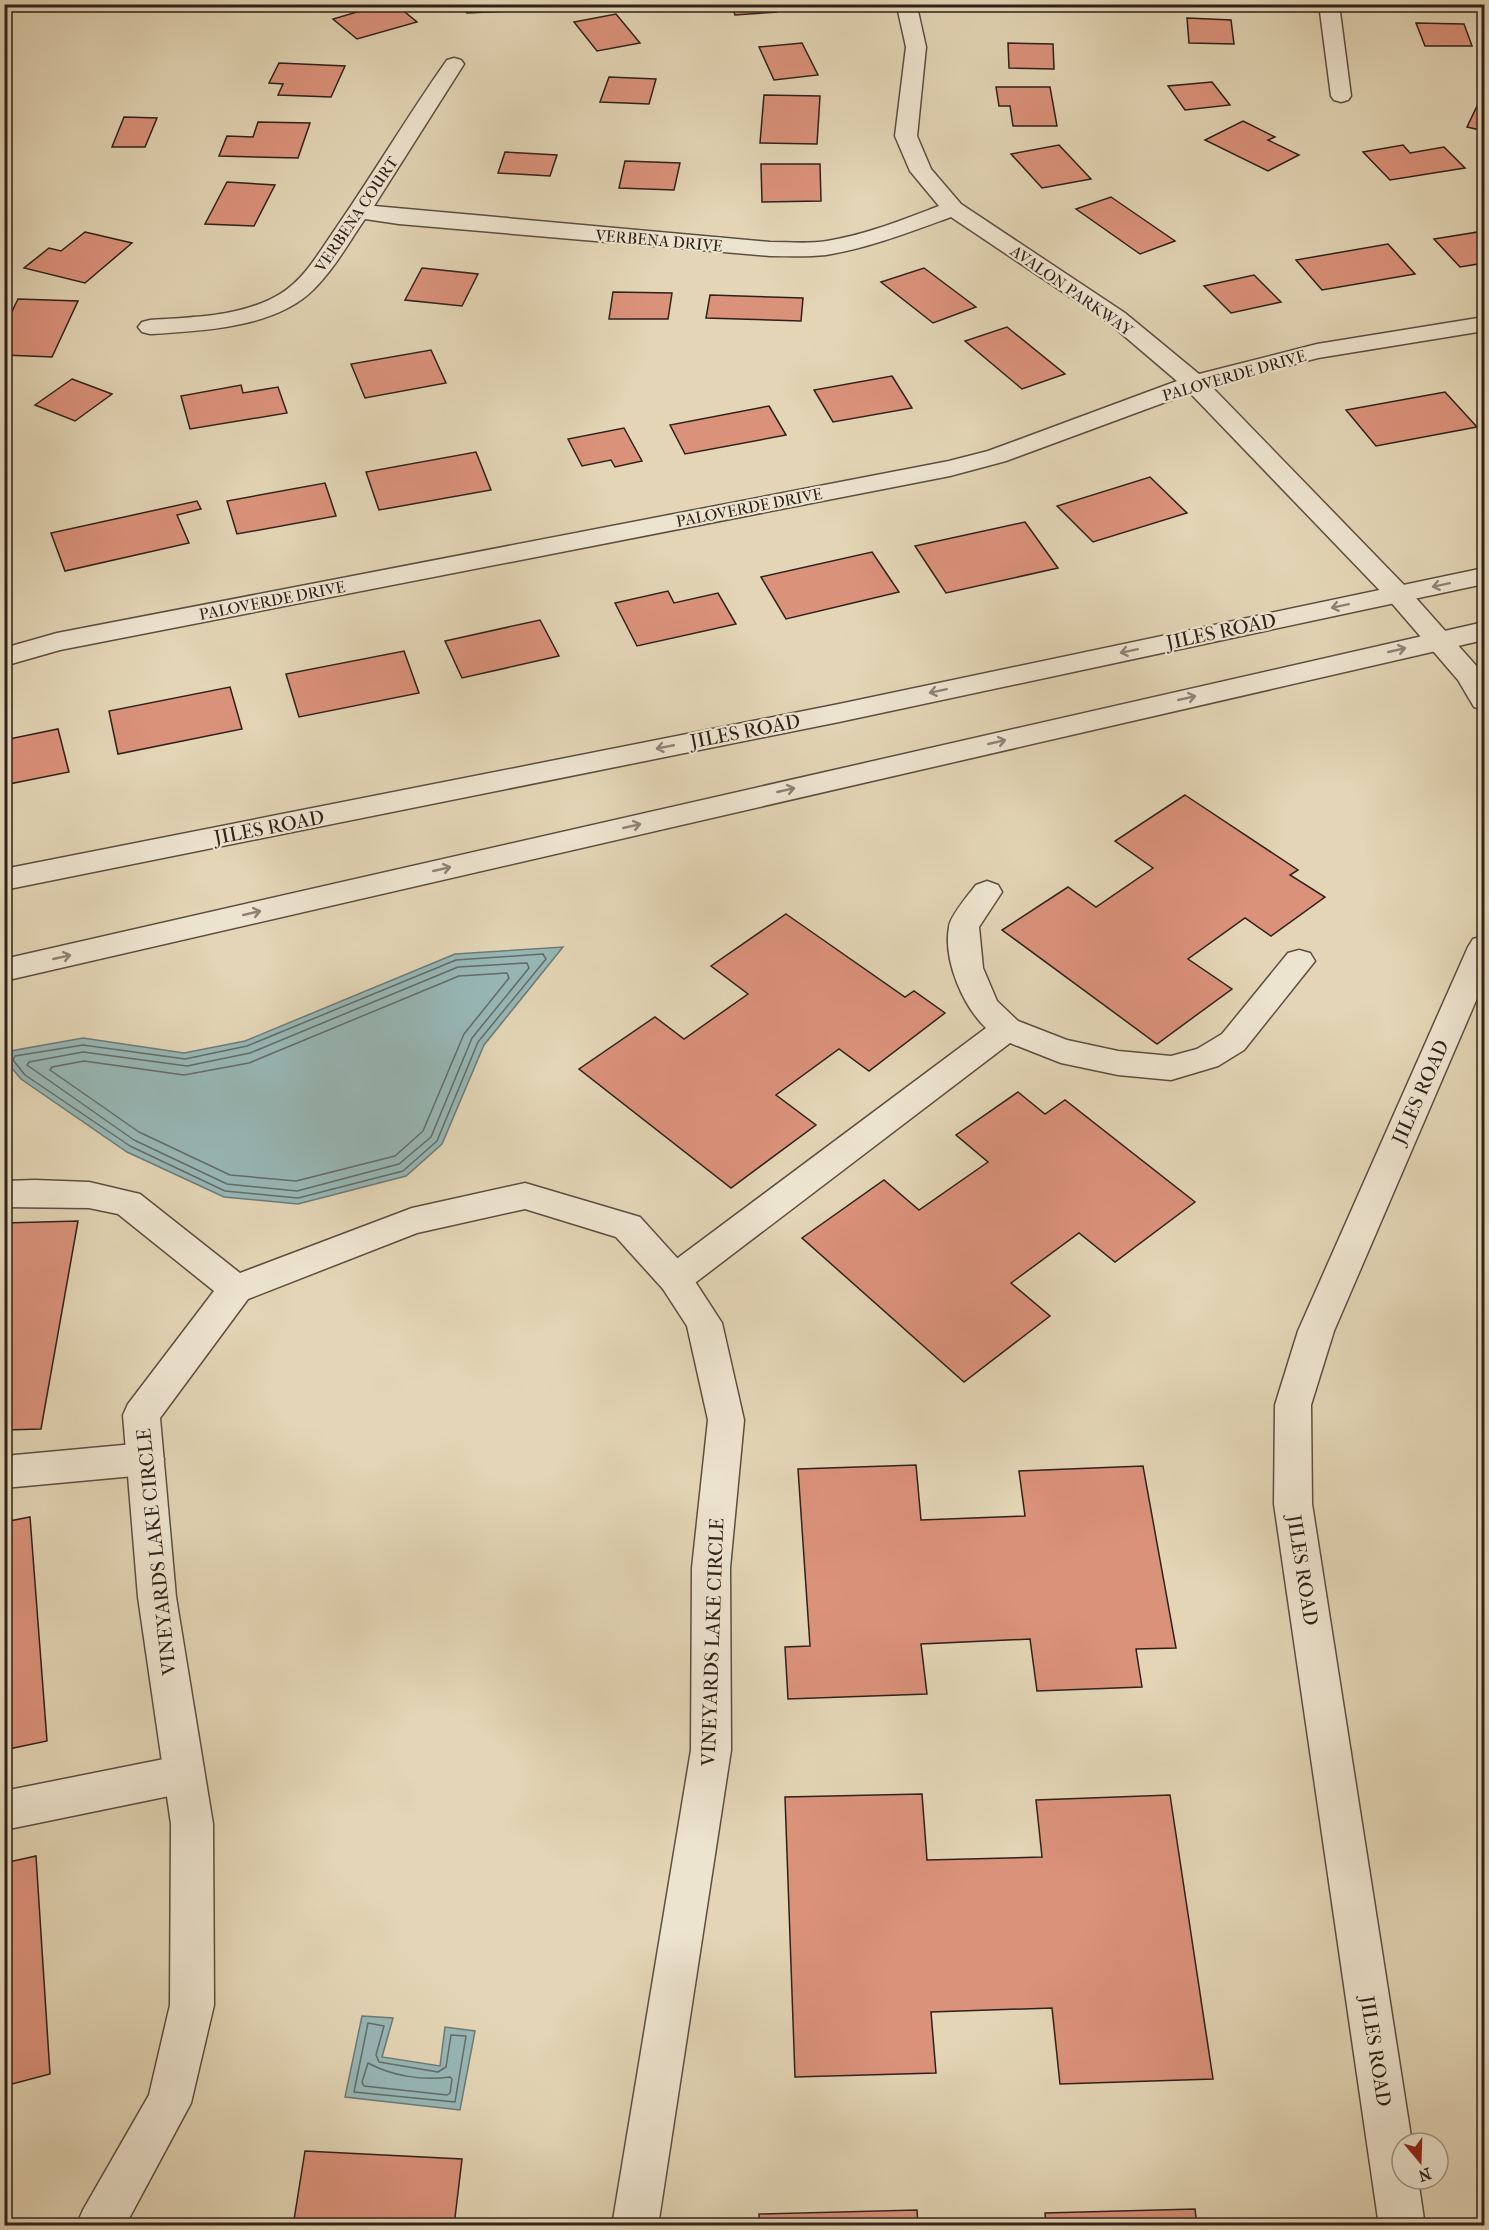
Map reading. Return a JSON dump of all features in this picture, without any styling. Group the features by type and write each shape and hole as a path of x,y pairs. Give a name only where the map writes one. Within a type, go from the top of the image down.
{"street":[{"name":"AVALON PARKWAY","path":"904,4 908,11 916,46 906,136 921,171 953,209 1117,318 1194,383 1440,640"},
{"path":"1329,4 1341,96"},
{"name":"VERBENA COURT","path":"150,327 187,325 260,310 288,299 312,279 360,211 454,64"},
{"name":"VERBENA DRIVE","path":"360,211 399,217 770,249 824,248 848,243 953,209"},
{"name":"PALOVERDE DRIVE","path":"4,657 57,642 951,468 997,456 1194,383 1317,351 1485,324"},
{"name":"JILES ROAD","path":"4,880 839,713 1485,576"},
{"path":"4,970 1485,631"},
{"path":"1440,640 1470,676 1485,701"},
{"path":"987,892 964,926 967,968 984,1007 1007,1029 1060,1051 1118,1063 1171,1068 1207,1058 1233,1042 1299,962"},
{"name":"JILES ROAD","path":"1402,2226 1293,1504 1293,1405 1316,1331 1485,947"},
{"path":"675,1279 1007,1029"},
{"path":"4,1194 35,1192 89,1195 128,1203 236,1289"},
{"name":"VINEYARDS LAKE CIRCLE","path":"99,2226 170,2103 192,2005 192,1824 157,1597 141,1415 236,1289 412,1221 525,1196 628,1227 675,1279 704,1323 726,1420 711,1568 711,1750 636,2226"},
{"path":"4,1472 145,1459"},
{"path":"4,1811 184,1774"}],"water":[{"path":"563,947 484,1045 442,1144 406,1176 298,1204 224,1197 127,1152 21,1079 5,1060 5,1052 83,1038 184,1053 245,1041 455,954"},
{"path":"362,2016 393,2018 382,2057 440,2066 445,2027 475,2031 460,2110 345,2097"}],"building":[{"path":"384,4 395,4 417,22 357,39 333,19"},
{"path":"467,4 557,5 509,6 509,11 467,13"},
{"path":"731,4 774,4 777,12 735,15"},
{"path":"616,14 640,43 597,51 574,22"},
{"path":"1187,18 1231,20 1234,44 1189,43"},
{"path":"1416,23 1464,24 1472,46 1425,46"},
{"path":"802,43 818,75 774,80 759,47"},
{"path":"1008,43 1053,44 1054,69 1009,68"},
{"path":"279,63 345,66 331,97 278,95 283,84 269,83"},
{"path":"609,77 656,79 649,104 600,102"},
{"path":"1212,82 1230,105 1185,110 1168,86"},
{"path":"996,87 1050,87 1057,126 1013,126 1010,106 999,106"},
{"path":"764,95 820,96 817,144 760,143"},
{"path":"1479,102 1484,104 1484,131 1467,127"},
{"path":"124,117 157,118 145,147 112,147"},
{"path":"1243,121 1275,137 1268,140 1299,155 1268,171 1205,140"},
{"path":"258,122 310,123 298,158 219,156 227,136 253,137"},
{"path":"1059,145 1091,179 1042,188 1011,154"},
{"path":"1403,145 1410,153 1444,147 1465,168 1390,180 1363,152"},
{"path":"505,152 557,155 550,176 498,173"},
{"path":"625,161 680,163 674,190 619,188"},
{"path":"761,164 820,164 821,201 762,202"},
{"path":"227,182 275,185 254,226 205,224"},
{"path":"1111,197 1175,241 1140,254 1076,209"},
{"path":"1484,231 1484,263 1460,267 1434,239"},
{"path":"85,232 132,243 85,283 24,268 49,248 61,251"},
{"path":"1388,244 1415,274 1322,290 1296,260"},
{"path":"422,268 478,274 462,306 405,300"},
{"path":"924,268 976,307 933,323 881,282"},
{"path":"1254,275 1281,302 1231,313 1204,286"},
{"path":"613,292 672,293 668,319 609,319"},
{"path":"710,295 803,298 801,321 706,318"},
{"path":"18,299 78,301 52,357 4,355 4,328"},
{"path":"1007,327 1065,374 1022,389 965,341"},
{"path":"431,350 446,383 365,398 351,364"},
{"path":"892,376 912,408 833,422 814,390"},
{"path":"72,379 112,394 75,421 35,405"},
{"path":"241,385 243,393 278,387 287,413 190,429 181,396"},
{"path":"1445,392 1477,427 1376,446 1346,410"},
{"path":"769,406 786,435 685,454 670,425"},
{"path":"624,428 642,461 615,467 611,460 582,466 568,439"},
{"path":"476,452 491,490 379,510 366,472"},
{"path":"1150,477 1187,513 1093,542 1057,506"},
{"path":"325,483 336,516 237,534 227,501"},
{"path":"197,501 201,509 177,515 189,543 65,571 51,533"},
{"path":"1025,522 1058,568 946,593 915,546"},
{"path":"872,552 899,592 786,619 761,577"},
{"path":"668,591 674,603 718,593 736,624 637,646 615,603"},
{"path":"540,620 559,656 462,678 445,641"},
{"path":"404,651 419,693 299,717 286,674"},
{"path":"230,687 242,729 118,754 109,711"},
{"path":"58,729 69,772 4,785 4,740"},
{"path":"1185,795 1298,870 1290,875 1325,897 1271,936 1245,918 1188,959 1232,989 1157,1044 1002,930 1068,887 1096,907 1153,868 1115,841"},
{"path":"786,914 905,997 914,991 945,1013 869,1071 839,1049 776,1095 816,1125 731,1188 579,1069 655,1017 684,1039 748,994 711,966"},
{"path":"1018,1092 1045,1114 1065,1100 1195,1202 1115,1262 1079,1233 1011,1283 1050,1316 964,1382 802,1238 884,1180 919,1210 988,1162 956,1135"},
{"path":"78,1221 41,1429 4,1430 4,1223"},
{"path":"916,1465 921,1520 1025,1516 1019,1471 1143,1466 1176,1648 1136,1649 1142,1687 1037,1691 1030,1639 921,1644 927,1694 788,1699 785,1647 810,1646 798,1469"},
{"path":"30,1517 47,1741 4,1750 4,1522"},
{"path":"922,1794 927,1860 1042,1857 1036,1800 1170,1795 1213,2079 1060,2084 1052,2008 931,2012 936,2073 795,2077 785,1797"},
{"path":"36,1856 50,2074 8,2085 11,2136 4,2138 4,1863"},
{"path":"305,2151 462,2159 454,2226 293,2226"},
{"path":"1195,2209 1197,2226 1046,2226 1045,2213"},
{"path":"917,2210 918,2226 759,2226 759,2214"}]}
